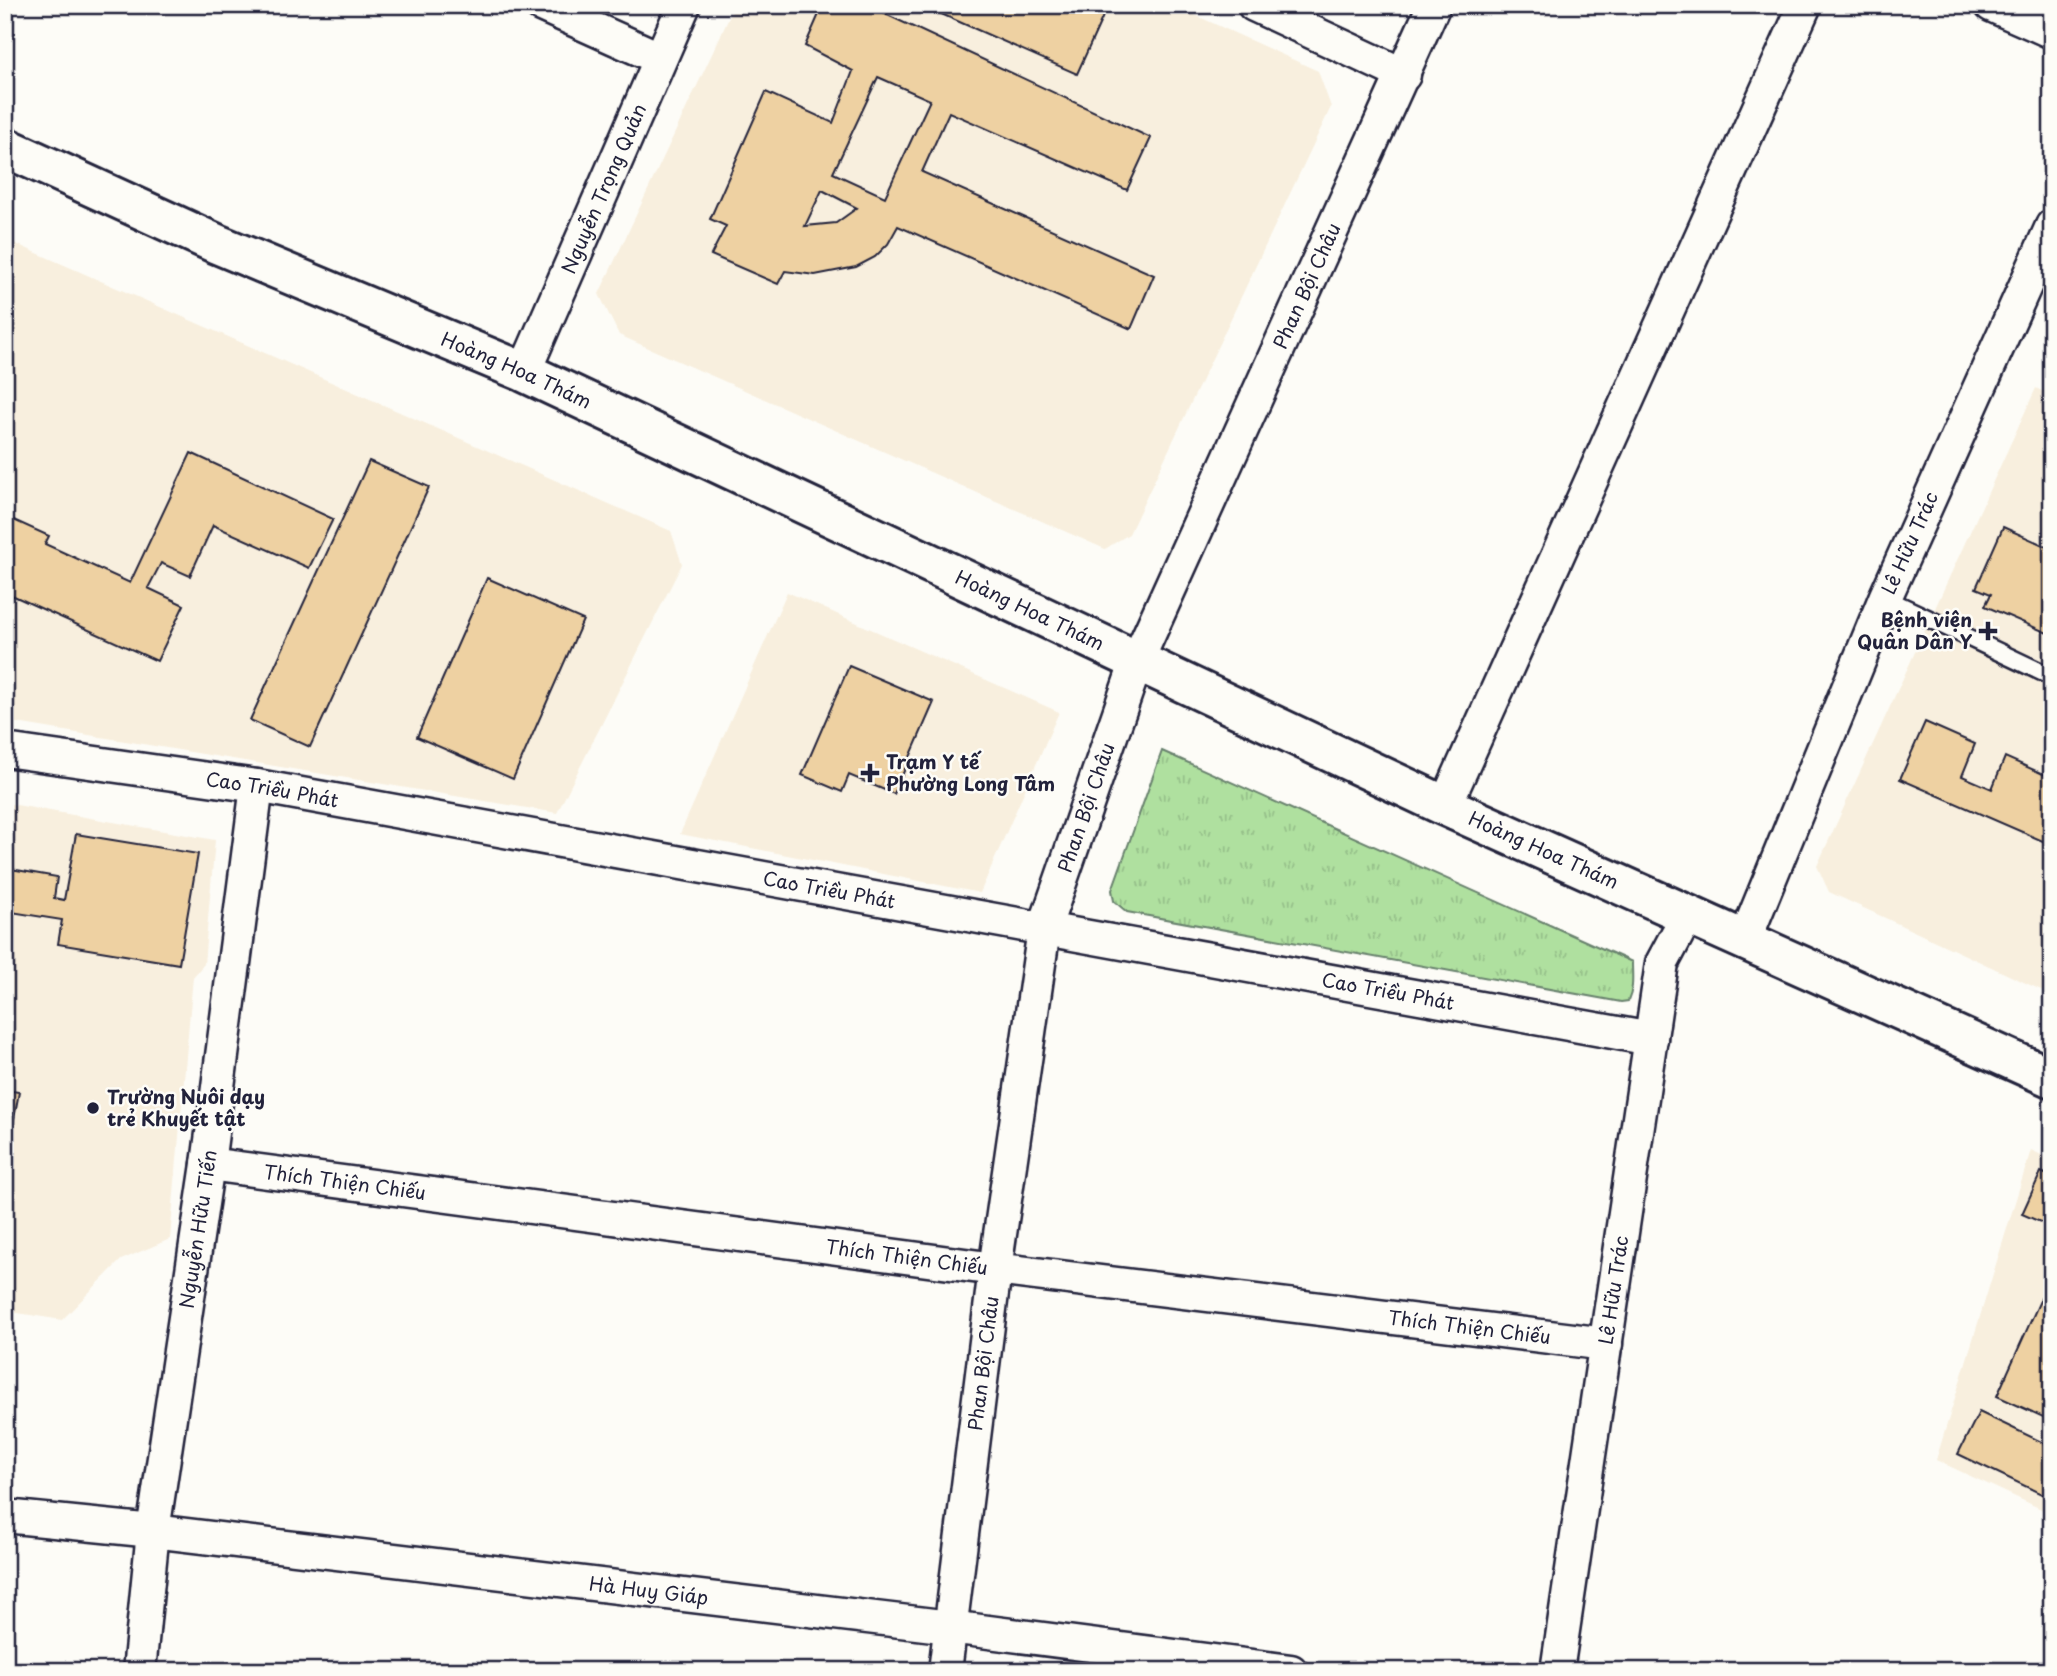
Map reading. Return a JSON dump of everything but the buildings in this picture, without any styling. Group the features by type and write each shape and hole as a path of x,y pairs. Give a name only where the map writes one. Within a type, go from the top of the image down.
{"street":[{"path":"541,5 659,58"},
{"name":"Nguyễn Trọng Quản","path":"524,372 684,5"},
{"path":"1254,5 1404,75"},
{"name":"Phan Bội Châu","path":"945,1671 995,1269 1044,929 1138,661 1434,5"},
{"path":"1445,806 1805,5"},
{"path":"1991,5 2052,32"},
{"name":"Hoàng Hoa Thám","path":"5,147 217,244 524,372 1445,806 2052,1078"},
{"name":"Lê Hữu Trác","path":"1744,942 1885,598 2052,226"},
{"name":"Cao Triều Phát","path":"5,750 257,786 1651,1039"},
{"name":"Nguyễn Hữu Tiến","path":"139,1671 153,1531 208,1164 257,786"},
{"name":"Lê Hữu Trác","path":"1557,1671 1662,963 1687,916"},
{"name":"Thích Thiện Chiếu","path":"208,1164 995,1269 1606,1344"},
{"name":"Hà Huy Giáp","path":"5,1516 153,1531 950,1627 1291,1671"}],"lane":[{"path":"1885,598 2052,677"}],"shaded area":[{"path":"735,5 1173,5 1318,71 1331,107 1129,534 1105,549 619,335 599,294"},
{"path":"5,239 671,531 682,564 557,813 5,721"},
{"name":"Bệnh viện Quân Dân Y","path":"2036,388 2052,396 2052,995 1829,892 1817,866"},
{"name":"Trạm Y tế Phường Long Tâm","path":"787,592 1059,712 980,893 680,834"},
{"name":"Trường Nuôi dạy trẻ Khuyết tật","path":"5,803 215,840 204,964 193,977 170,1239 121,1260 62,1320 5,1311"},
{"path":"2031,1150 2052,1160 2052,1514 1936,1460"}],"green space":[{"path":"1162,751 1632,962 1632,987 1628,1001 1621,1002 1127,912 1114,901 1112,890"}],"place":[{"name":"Bệnh viện Quân Dân Y","path":"1988,631"},
{"name":"Trạm Y tế Phường Long Tâm","path":"870,773"},
{"name":"Trường Nuôi dạy trẻ Khuyết tật","path":"93,1108"}]}
